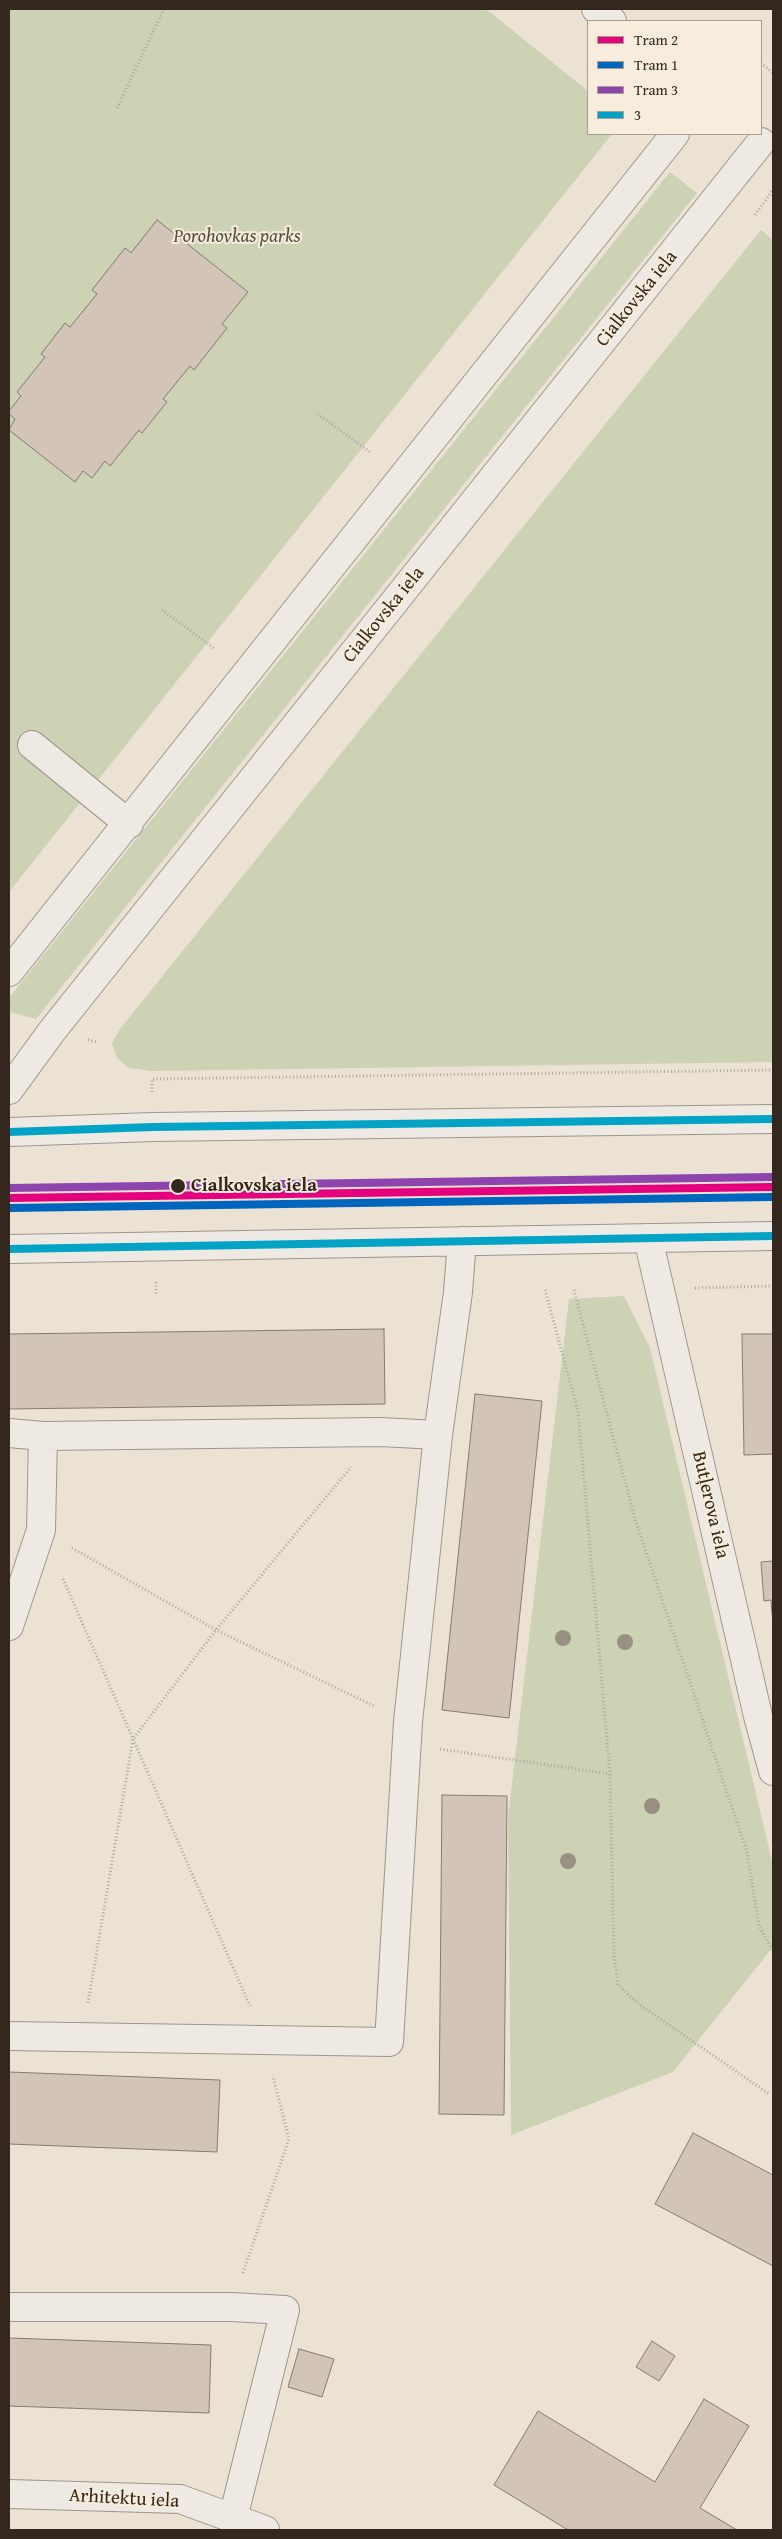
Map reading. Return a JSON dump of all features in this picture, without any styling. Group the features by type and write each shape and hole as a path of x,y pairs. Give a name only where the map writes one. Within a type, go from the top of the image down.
{"street":[{"path":"596,9 611,20"},
{"path":"9,972 129,824 674,135"},
{"name":"Cialkovska iela","path":"9,1090 58,1023 762,143"},
{"path":"32,745 129,824"},
{"path":"9,1132 153,1127 773,1119"},
{"path":"9,1249 773,1236"},
{"name":"Butļerova iela","path":"648,1238 766,1715 773,1771"},
{"path":"9,2036 389,2042 407,1733 438,1435 458,1292 462,1242"},
{"path":"9,1432 43,1436 380,1432 438,1435"},
{"path":"9,1626 41,1530 43,1436"},
{"path":"9,2307 231,2307 284,2310 233,2518"},
{"name":"Arhitektu iela","path":"9,2494 180,2499 265,2530"}],"path":[{"path":"116,108 164,9"},
{"path":"762,64 773,73"},
{"path":"754,215 773,190"},
{"path":"9,226 10,236"},
{"path":"318,414 370,452"},
{"path":"162,610 214,648"},
{"path":"152,1079 773,1070"},
{"path":"692,1288 773,1286"},
{"path":"545,1290 578,1411 610,1774 614,1957 618,1985 640,2005 769,2094"},
{"path":"574,1290 634,1520 747,1852 759,1926 773,1951"},
{"path":"82,2037 133,1739 216,1630 380,1432"},
{"path":"41,1530 216,1630 407,1733 610,1774"},
{"path":"41,1530 265,2040 288,2139 231,2307"}],"green space":[{"name":"Porohovkas parks","path":"9,9 486,9 587,90 587,135 611,135 9,892"},
{"path":"670,172 697,193 36,1019 9,1012 9,998"},
{"path":"761,230 773,240 773,1062 151,1071 129,1068 117,1058 112,1043 120,1029"},
{"path":"624,1296 650,1348 773,1865 773,1947 673,2072 511,2135 508,1817 569,1299"}],"building":[{"path":"157,220 248,292 222,324 227,328 194,370 190,366 163,399 167,402 142,433 139,430 110,466 105,461 92,478 83,471 75,482 9,430 15,419 9,414 9,411 21,396 17,392 45,357 41,354 65,323 70,327 97,294 92,290 125,248 131,253"},
{"path":"384,1329 385,1404 9,1409 9,1334"},
{"path":"742,1334 773,1334 773,1454 744,1455"},
{"path":"475,1394 542,1401 509,1718 442,1710"},
{"path":"773,1561 773,1625 771,1600 764,1601 761,1562"},
{"path":"442,1795 507,1796 504,2115 439,2114"},
{"path":"9,2072 220,2080 217,2152 9,2144"},
{"path":"693,2133 773,2175 773,2266 655,2204"},
{"path":"9,2338 211,2345 209,2413 9,2406"},
{"path":"652,2341 675,2356 659,2381 636,2367"},
{"path":"299,2349 334,2359 322,2397 288,2387"},
{"path":"704,2399 749,2426 700,2508 737,2530 568,2530 494,2485 538,2411 655,2482"}],"tram line":[{"name":"3","path":"9,1188 773,1177"},
{"name":"2","path":"9,1198 773,1187"},
{"name":"1","path":"9,1208 773,1197"}],"transit line":[{"name":"3","path":"9,1132 153,1127 773,1119"},
{"name":"3","path":"9,1249 773,1236"}],"place":[{"name":"Cialkovska iela","path":"178,1186"}]}
